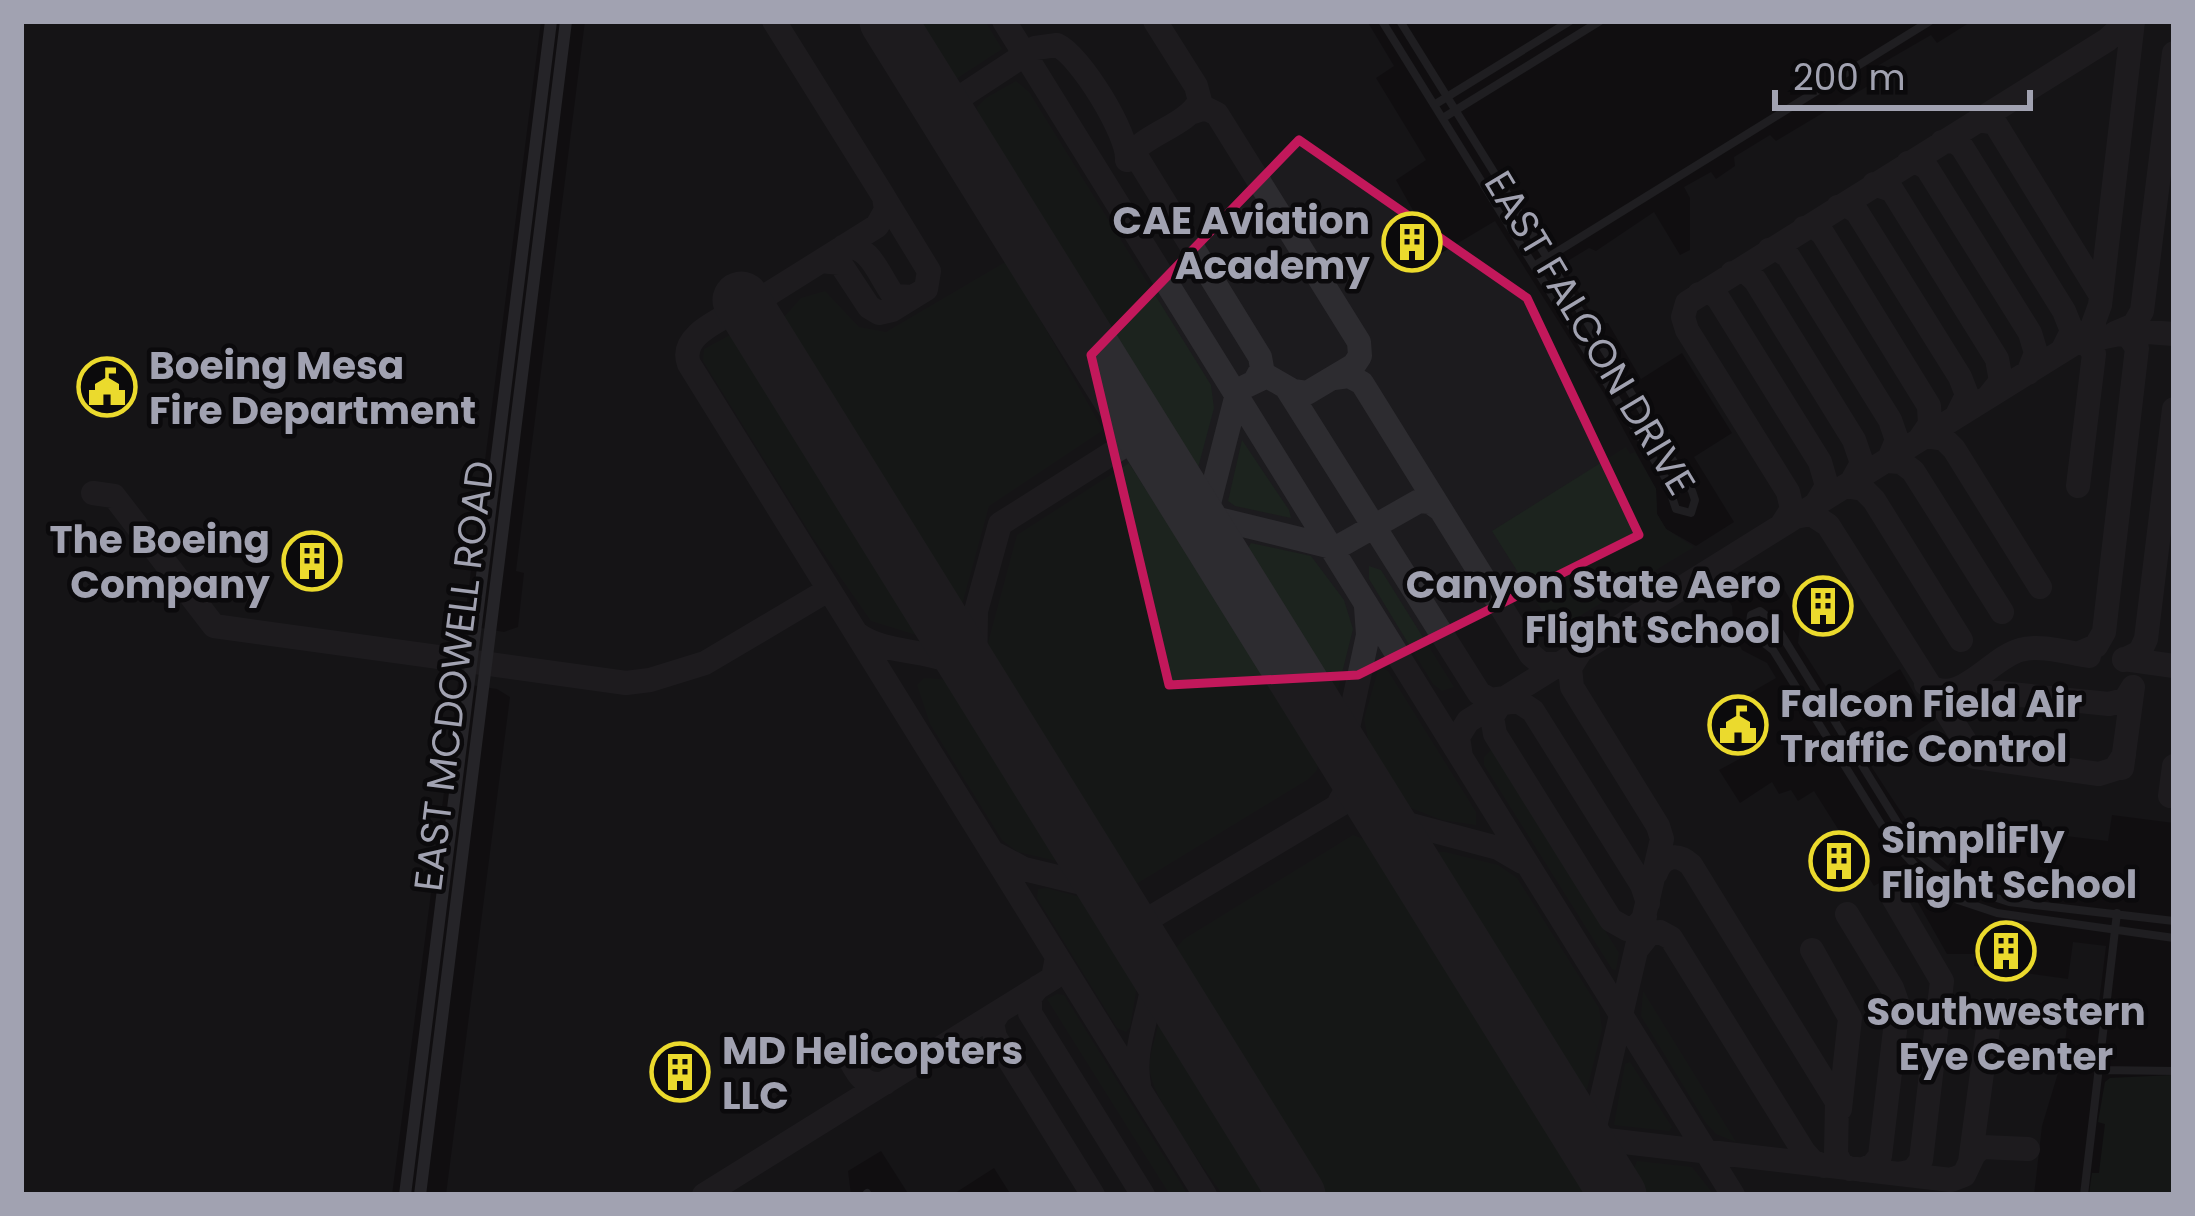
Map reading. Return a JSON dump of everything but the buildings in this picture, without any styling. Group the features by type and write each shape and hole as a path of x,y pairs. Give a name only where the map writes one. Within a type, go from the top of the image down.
{"main road":[{"name":"EAST MCDOWELL ROAD","path":"405,1195 550,21"},
{"name":"EAST MCDOWELL ROAD","path":"420,1195 566,21"}],"street":[{"name":"EAST FALCON DRIVE","path":"1382,21 1666,479 1676,509 1691,513 1692,491 1400,21"},
{"path":"1434,105 1570,21 1579,34"},
{"path":"1443,118 1600,21"},
{"path":"1534,266 1930,21"},
{"path":"2174,921 1996,900 1936,870 1897,826 1773,621 1760,611 1751,615 1749,632 1772,650 1889,837 1918,872 1949,895 1986,910 2174,938"},
{"path":"2084,1195 2117,914"},
{"path":"2100,1070 2174,1071"}],"highlighted area":[{"path":"1299,140 1527,298 1639,535 1358,675 1169,685 1091,355"}],"shaded area":[{"path":"21,21 541,21 464,625 504,632 518,627 524,573 516,571 585,21 1367,21 1394,66 1376,78 1426,160 1396,180 1438,255 1495,221 1603,392 1656,489 1657,514 1666,529 1696,546 1734,522 1694,457 1732,433 1682,353 1641,379 1608,323 1597,323 1565,269 1566,262 1589,248 1596,251 1654,212 1680,255 1690,250 1690,198 1684,187 1711,172 1716,179 1735,166 1734,157 1770,135 1776,141 1873,83 1867,72 1931,35 1937,43 1972,21 2174,21 2174,823 2112,815 2108,841 1998,828 1994,854 1960,849 1948,866 1920,841 1869,763 1931,722 1900,669 1839,707 1798,643 1801,618 1783,587 1751,576 1725,595 1742,650 1767,663 1776,678 1743,697 1750,708 1744,717 1757,738 1741,748 1745,756 1719,770 1740,803 1772,782 1779,794 1791,790 1798,801 1814,791 1874,886 1900,871 1947,954 1975,954 1974,966 2068,979 2073,942 2106,946 2097,1018 2068,1016 2064,1053 2042,1126 2034,1195 1011,1195 994,1168 952,1195 909,1195 881,1151 848,1171 851,1195 446,1195 510,697 497,689 458,683 392,1195 21,1195"},
{"path":"920,21 985,21 1002,49 956,79"},
{"path":"1016,81 1029,92 1211,385 1214,408 1198,468 978,116 977,107 986,98"},
{"path":"1007,261 1103,430 989,506 960,612 792,344 784,317 801,298 825,291 859,327 886,332"},
{"path":"732,334 741,339 926,638 871,621 813,538 703,361 704,349"},
{"path":"1242,440 1289,510 1291,518 1228,501"},
{"path":"1626,447 1630,454 1635,452 1656,489 1657,514 1666,529 1694,547 1555,631 1492,531"},
{"path":"1129,463 1319,758 1317,770 1307,780 1138,883 1121,873 985,654 1017,535"},
{"path":"1251,543 1311,556 1344,600 1353,629 1338,689 1247,550"},
{"path":"1369,566 1381,570 1454,687 1442,691 1433,684 1369,579"},
{"path":"1379,667 1388,671 1476,812 1476,825 1442,820 1411,808 1370,748 1364,719"},
{"path":"924,678 953,680 1061,854 1061,862 1018,852 1002,840 930,724 917,685"},
{"path":"1492,749 1619,953 1616,970 1484,765"},
{"path":"1353,835 1369,841 1588,1195 1321,1195 1175,959 1174,950 1184,939"},
{"path":"1439,852 1498,865 1517,878 1599,1008 1602,1029 1587,1089 1582,1089 1438,858"},
{"path":"1038,889 1088,899 1138,980 1126,1032 1117,1028 1037,898"},
{"path":"1643,991 1736,1142 1716,1134 1706,1123 1641,1016"},
{"path":"1064,995 1188,1195 1170,1195 1047,999"},
{"path":"1164,1022 1272,1195 1223,1195 1170,1117 1150,1072 1158,1026"},
{"path":"1630,1062 1672,1127 1669,1131 1614,1125 1625,1064"},
{"path":"2174,1075 2174,1195 2089,1195 2092,1173 2099,1173 2105,1124 2098,1122 2105,1082"},
{"path":"1637,1161 1692,1167 1714,1195 1648,1195 1633,1171"}],"taxiway":[{"path":"746,308 877,226 886,210 884,197 774,21"},
{"path":"1004,21 1733,1195"},
{"path":"1127,160 1200,101 1196,86 1155,21"},
{"path":"1781,526 1792,509 1788,492 1687,330 1683,317 1687,303 2107,40 2128,21"},
{"path":"2077,342 2092,327 2100,305 2133,21"},
{"path":"942,109 1035,48 1057,45 1078,64 1101,97 1120,133 1127,160"},
{"path":"2077,654 2096,646 2104,632 2137,348 2129,336 2115,333 2134,325 2142,311 2174,53"},
{"path":"1193,112 1205,108 1217,114 1359,342 1360,356 1354,365 1307,393 1293,391 1267,376 1238,390 1203,527"},
{"path":"1978,120 1995,123 2100,294"},
{"path":"1942,142 1954,141 1962,147 2064,311 2072,331 2062,351"},
{"path":"1133,151 1260,357 1262,368 1256,379"},
{"path":"1908,163 1927,168 2030,333 2036,353 2028,373"},
{"path":"1874,184 1892,190 1997,359 2001,381 1989,396"},
{"path":"821,261 840,263 869,307 879,313 926,289 929,271 885,199"},
{"path":"1838,207 1846,205 1857,212 1960,377 1967,395 1956,417"},
{"path":"1804,228 1815,227 1823,234 1929,406 1930,424 1919,440"},
{"path":"843,247 861,250 894,296 913,297"},
{"path":"1769,250 1788,256 1890,420 1897,440 1889,459"},
{"path":"1732,273 1745,271 1755,280 1854,440 1862,463 1852,481"},
{"path":"1699,294 1710,292 1718,298 1820,462 1827,486 1816,504"},
{"path":"744,306 696,336 687,354 689,364 1205,1195"},
{"path":"1461,757 1458,737 1468,721 2075,343 2134,331 2174,334"},
{"path":"2075,343 2087,343 2094,354 2078,486"},
{"path":"1334,378 1349,376 1362,383 1531,655 1542,664 1559,664"},
{"path":"1286,387 1479,693 1491,700 1505,698"},
{"path":"2124,660 2140,652 2146,639 2174,409"},
{"path":"975,677 976,611 1000,524 1144,433"},
{"path":"1925,436 1944,439 1954,449 2040,587"},
{"path":"1886,461 1901,462 1913,471 2002,612"},
{"path":"1845,486 1863,489 1874,500 1961,640"},
{"path":"93,493 114,496 214,626 626,683 705,663 828,590"},
{"path":"1194,513 1336,548 1419,501 1441,510"},
{"path":"1795,517 1811,514 1828,525 1975,757 2099,774 2115,769 2124,755"},
{"path":"1340,801 1352,781 1343,751 1368,635 1366,607"},
{"path":"856,633 885,646 948,660 975,677"},
{"path":"1926,684 1938,690 1962,686 2028,648 2089,656"},
{"path":"1580,652 1570,668 1572,687 1662,839 1594,1131 1601,1167"},
{"path":"2124,659 2174,666"},
{"path":"1961,689 2109,704 2125,700 2133,687"},
{"path":"2122,768 2133,687"},
{"path":"1503,699 1492,717 1495,734 1611,920 1627,929 1645,917"},
{"path":"1496,704 1518,701 1533,711 1642,885 1648,903"},
{"path":"2170,796 2174,766"},
{"path":"1146,952 1143,932 1150,918 1353,797 1365,800 1385,818 1498,848 1522,862"},
{"path":"996,854 1024,869 1107,889"},
{"path":"1656,873 1670,858 1691,865 1837,1102 1836,1154 1850,1169"},
{"path":"1891,894 1942,981 1921,1160 1913,1171 1899,1174"},
{"path":"1117,904 1128,915 1150,918"},
{"path":"1847,914 1898,1005 1880,1156 1862,1170"},
{"path":"1637,949 1649,934 1660,932 1671,938 1804,1152 1824,1166"},
{"path":"1812,950 1850,1018 1840,1109"},
{"path":"704,1195 1053,978 1057,957"},
{"path":"1139,1085 1138,1055 1154,964"},
{"path":"1038,987 1030,997 1030,1013 1143,1195"},
{"path":"1970,1162 1989,1021 2002,1011 2030,1014"},
{"path":"999,1012 992,1023 995,1037 1093,1195"},
{"path":"847,1054 865,1081 885,1083"},
{"path":"1573,1121 1598,1139 1951,1180 1964,1175 1982,1147 2028,1149"},
{"path":"1289,1181 1293,1195"}],"runway":[{"path":"888,21 1618,1195"},
{"path":"741,300 1297,1195"}],"place":[{"name":"CAE Aviation Academy","path":"1412,242"},
{"name":"Boeing Mesa Fire Department","path":"107,387"},
{"name":"The Boeing Company","path":"312,561"},
{"name":"Canyon State Aero Flight School","path":"1823,606"},
{"name":"Falcon Field Air Traffic Control","path":"1738,725"},
{"name":"SimpliFly Flight School","path":"1839,861"},
{"name":"Southwestern Eye Center","path":"2006,951"},
{"name":"MD Helicopters LLC","path":"680,1072"}]}
